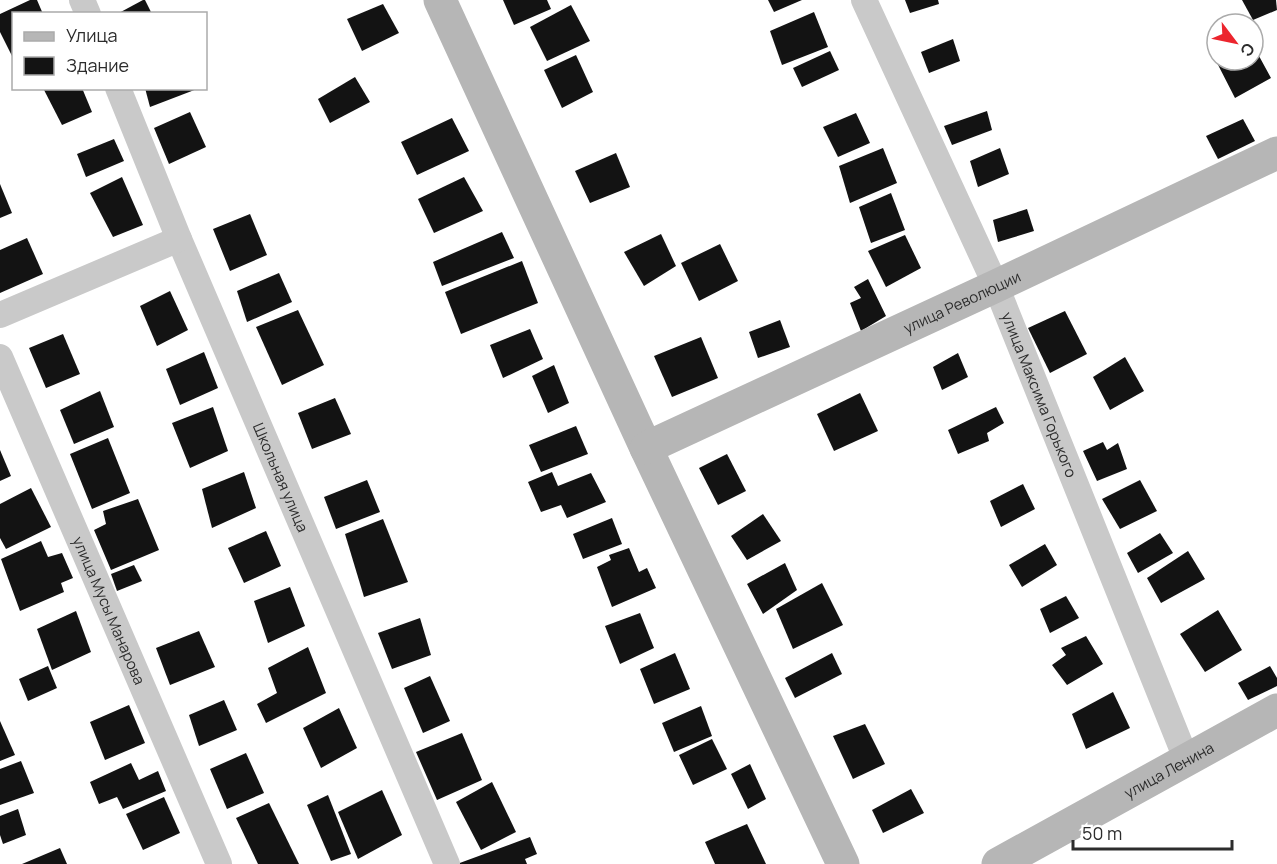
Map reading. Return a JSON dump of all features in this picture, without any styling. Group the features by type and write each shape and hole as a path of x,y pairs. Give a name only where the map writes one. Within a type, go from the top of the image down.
{"street":[{"path":"440,0 646,448 843,864"},
{"name":"улица Максима Горького","path":"864,0 996,286 1187,761"},
{"name":"Школьная улица","path":"119,90 179,239 447,864"},
{"name":"улица Революции","path":"646,448 1277,153"},
{"path":"0,315 179,239"},
{"name":"улица Мусы Манарова","path":"0,357 219,864"},
{"name":"улица Ленина","path":"998,864 1277,710"}],"building":[{"path":"30,0 37,0 42,12 12,12 12,56 0,32 0,14"},
{"path":"145,0 151,12 121,12"},
{"path":"503,0 547,0 551,9 514,25"},
{"path":"768,0 802,0 774,12"},
{"path":"905,0 938,0 939,4 910,13"},
{"path":"1242,0 1276,0 1277,10 1265,15 1265,12 1249,12"},
{"path":"383,4 399,33 362,51 347,19"},
{"path":"571,5 590,41 547,61 530,27"},
{"path":"814,12 828,47 782,65 770,31"},
{"path":"953,39 960,61 929,73 921,52"},
{"path":"830,51 839,70 802,87 793,68"},
{"path":"576,55 593,92 562,108 544,70"},
{"path":"1265,67 1271,78 1235,98 1222,72 1265,72"},
{"path":"355,77 370,102 330,123 318,99"},
{"path":"44,90 83,90 92,112 62,125"},
{"path":"146,90 194,90 150,107"},
{"path":"987,111 992,130 952,145 944,126"},
{"path":"190,112 206,147 169,164 154,128"},
{"path":"856,113 870,143 838,157 823,127"},
{"path":"452,118 469,151 417,175 401,142"},
{"path":"1243,119 1255,141 1218,159 1206,136"},
{"path":"114,139 124,161 86,177 77,154"},
{"path":"883,148 897,183 850,203 839,166"},
{"path":"1000,148 1009,174 978,187 970,161"},
{"path":"616,153 630,187 590,203 575,171"},
{"path":"122,177 143,225 113,237 90,193"},
{"path":"464,177 483,211 434,233 418,199"},
{"path":"0,184 12,213 0,218"},
{"path":"891,193 905,230 871,243 859,207"},
{"path":"1027,209 1034,231 998,242 993,220"},
{"path":"250,214 267,255 230,271 213,229"},
{"path":"502,232 514,258 442,286 433,262"},
{"path":"661,234 676,266 644,286 624,252"},
{"path":"905,235 921,268 886,287 868,251"},
{"path":"27,238 43,274 0,293 0,250"},
{"path":"720,244 738,281 699,301 681,263"},
{"path":"522,261 538,303 461,334 445,292"},
{"path":"279,273 292,302 247,322 237,291"},
{"path":"868,279 886,316 861,331 850,303 861,298 854,287"},
{"path":"170,291 188,330 157,346 140,306"},
{"path":"298,310 324,365 282,385 256,327"},
{"path":"1065,311 1087,354 1050,373 1028,328"},
{"path":"780,320 790,347 758,358 749,332"},
{"path":"530,329 543,359 503,378 490,345"},
{"path":"63,334 80,374 46,388 29,348"},
{"path":"701,337 718,378 672,397 654,356"},
{"path":"204,352 218,388 180,405 166,369"},
{"path":"958,353 968,377 942,390 933,367"},
{"path":"1125,357 1144,391 1110,410 1093,377"},
{"path":"554,365 569,403 548,413 532,376"},
{"path":"100,391 114,427 74,444 60,410"},
{"path":"860,393 878,431 834,451 817,414"},
{"path":"335,398 351,434 312,449 298,413"},
{"path":"213,407 228,451 190,468 172,423"},
{"path":"996,407 1004,423 987,433 989,441 958,454 948,430"},
{"path":"576,426 588,454 541,472 529,445"},
{"path":"108,438 130,493 92,509 70,454"},
{"path":"1103,442 1107,450 1118,443 1127,469 1097,481 1083,451"},
{"path":"0,450 11,476 0,481"},
{"path":"727,454 746,491 718,505 699,468"},
{"path":"244,472 256,508 212,528 202,489"},
{"path":"552,472 558,486 591,473 606,502 567,518 561,505 541,512 528,482"},
{"path":"367,480 380,512 336,529 324,497"},
{"path":"1140,480 1157,511 1120,529 1102,499"},
{"path":"1023,484 1035,509 1001,527 990,501"},
{"path":"31,488 51,527 6,549 0,538 0,504"},
{"path":"138,499 159,550 111,570 94,530 106,524 103,511"},
{"path":"763,514 781,541 747,560 731,536"},
{"path":"612,518 622,544 583,559 573,534"},
{"path":"383,519 408,582 364,597 345,534"},
{"path":"266,531 281,566 244,583 228,548"},
{"path":"1160,533 1173,553 1138,573 1127,553"},
{"path":"41,541 48,557 62,553 73,578 61,583 64,592 20,611 1,559"},
{"path":"1045,544 1057,565 1022,587 1009,565"},
{"path":"629,548 639,572 647,568 656,588 612,607 597,567 611,560 609,555"},
{"path":"1188,551 1205,579 1161,603 1147,578"},
{"path":"785,563 797,590 763,614 747,584"},
{"path":"134,565 142,581 117,591 111,574"},
{"path":"822,583 843,625 793,649 776,609"},
{"path":"290,587 305,626 268,643 254,601"},
{"path":"1066,596 1079,618 1050,633 1040,609"},
{"path":"1218,610 1242,650 1205,672 1180,634"},
{"path":"76,611 91,652 52,670 37,629"},
{"path":"640,613 654,648 620,664 605,626"},
{"path":"420,618 431,655 392,669 378,633"},
{"path":"199,631 215,667 170,685 156,648"},
{"path":"1086,636 1103,664 1067,685 1052,665 1066,655 1061,648"},
{"path":"308,647 326,693 266,723 257,704 277,693 268,668"},
{"path":"675,653 690,689 654,704 640,669"},
{"path":"832,653 842,674 795,698 785,678"},
{"path":"48,666 57,688 28,701 19,679"},
{"path":"1270,666 1277,678 1277,686 1248,700 1238,683"},
{"path":"430,676 450,721 423,733 404,688"},
{"path":"1113,692 1130,728 1086,749 1072,714"},
{"path":"224,700 237,730 199,746 189,715"},
{"path":"129,705 145,743 105,760 90,722"},
{"path":"701,706 712,736 674,752 662,723"},
{"path":"339,708 357,748 321,768 303,728"},
{"path":"0,721 15,755 0,761"},
{"path":"865,724 885,764 853,779 833,736"},
{"path":"462,733 482,780 437,800 416,752"},
{"path":"712,739 727,769 693,785 679,755"},
{"path":"246,753 264,793 227,809 210,769"},
{"path":"21,761 34,793 0,805 0,769"},
{"path":"131,763 139,780 158,771 166,791 123,809 117,797 99,804 90,782"},
{"path":"750,764 766,799 748,809 731,774"},
{"path":"492,782 516,832 481,850 456,802"},
{"path":"911,789 924,813 883,833 872,810"},
{"path":"382,790 402,835 358,859 338,812"},
{"path":"328,795 351,854 331,861 307,805"},
{"path":"164,797 180,833 143,850 126,814"},
{"path":"269,803 299,864 258,864 236,818"},
{"path":"18,809 26,835 3,844 0,835 0,816"},
{"path":"747,824 766,864 715,864 705,842"},
{"path":"530,837 537,854 525,859 527,864 457,864"},
{"path":"60,848 67,864 22,864"}]}
